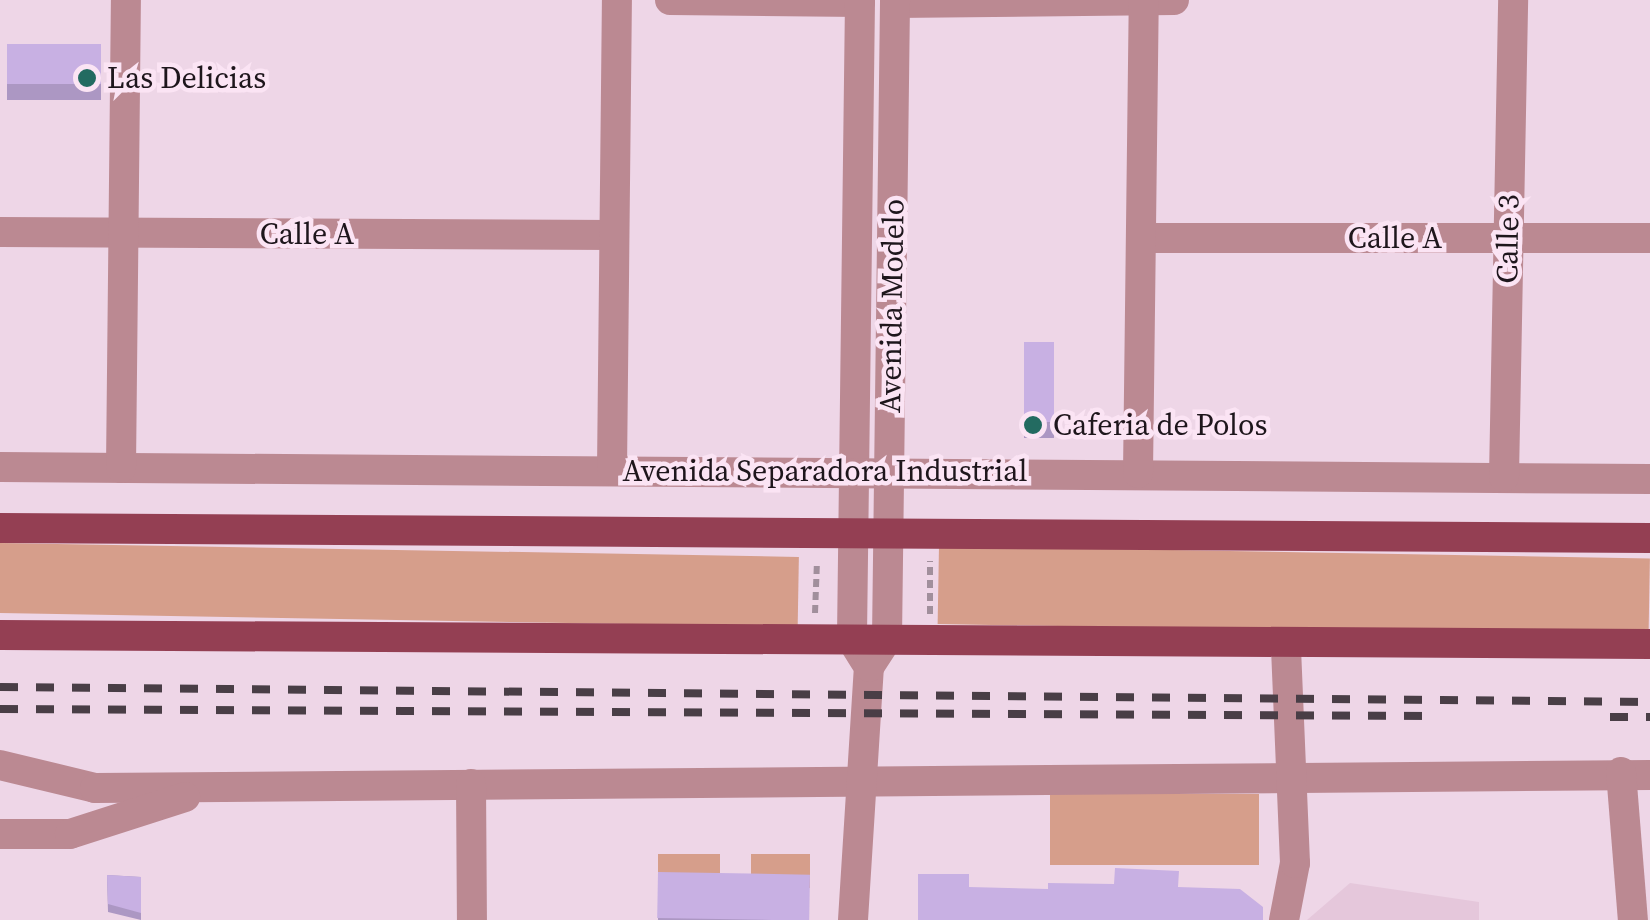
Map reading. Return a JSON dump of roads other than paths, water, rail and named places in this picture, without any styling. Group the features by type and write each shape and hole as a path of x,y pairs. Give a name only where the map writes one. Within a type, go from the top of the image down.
{"main road":[{"name":"Avenida Separadora Industrial","path":"0,528 1650,538"},
{"path":"0,634 1286,645 1650,644"}],"street":[{"path":"121,468 126,0"},
{"path":"612,470 616,0"},
{"path":"670,0 860,1"},
{"path":"1138,473 1144,0"},
{"path":"895,1 1174,0"},
{"name":"Calle 3","path":"1504,477 1513,0"},
{"name":"Avenida Modelo","path":"852,640 860,1"},
{"name":"Avenida Modelo","path":"887,639 892,532 895,1"},
{"name":"Calle A","path":"0,232 614,235"},
{"name":"Calle A","path":"1141,238 1650,238"},
{"name":"Avenida Separadora Industrial","path":"0,467 1650,479"},
{"path":"853,920 869,667 887,639"},
{"path":"852,640 869,667"},
{"path":"1284,920 1295,863 1286,645"},
{"path":"0,765 96,788 1636,774 1633,920"},
{"path":"471,784 472,920"},
{"path":"0,834 70,834 216,787"}],"railway":[{"path":"0,687 1650,702"},
{"path":"0,709 1435,716"},
{"path":"1610,717 1650,717"}],"place":[{"name":"Las Delicias","path":"87,78"},
{"name":"Caferia de Polos","path":"1033,425"}]}
